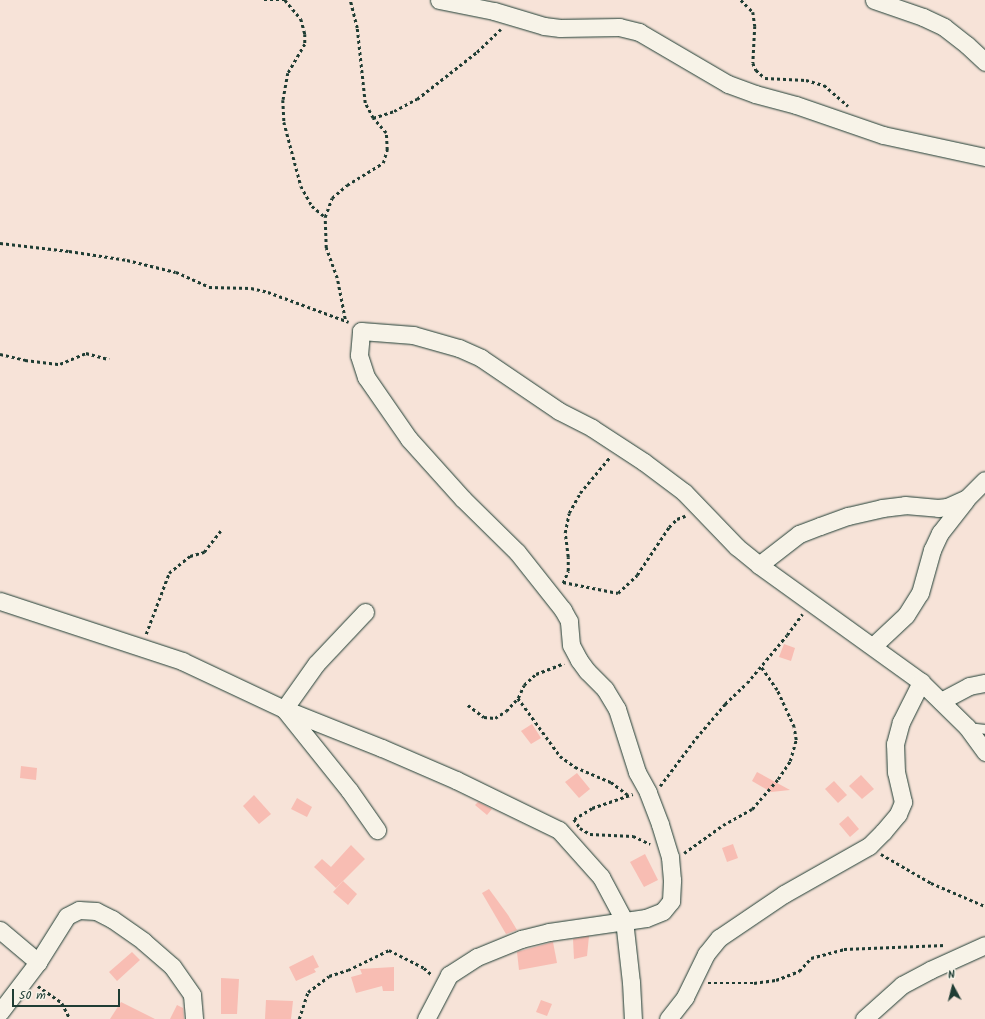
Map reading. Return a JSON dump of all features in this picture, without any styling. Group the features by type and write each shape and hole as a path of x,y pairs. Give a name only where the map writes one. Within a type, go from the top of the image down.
{"street":[{"path":"439,0 475,6 544,26 560,28 619,27 639,32 728,84 755,94 796,105 883,135 985,157"},
{"path":"874,0 923,16 944,27 967,45 985,62"},
{"path":"426,1019 449,975 477,957 514,942 549,932 646,918 663,911 671,901 672,880 670,857 648,792 636,772 617,709 605,689 587,671 579,660 571,645 569,622 553,596 517,552 463,499 409,439 366,377 360,355 360,331 413,334 459,348 481,358 559,411 592,428 644,462 684,492 737,547 759,565 921,682 967,727 985,752"},
{"path":"873,646 906,615 920,593 932,550 940,534 967,498 985,480"},
{"path":"759,565 799,534 848,516 905,505 938,508 947,507 967,498"},
{"path":"0,601 182,662 284,709 382,748 456,780 559,830 601,877 624,920 631,982 633,1019"},
{"path":"284,709 316,664 366,612"},
{"path":"668,1019 685,997 706,954 719,938 784,894 869,846 898,814 902,802 896,772 895,744 901,722 921,682"},
{"path":"941,701 969,686 985,683"},
{"path":"284,709 349,790 378,830"},
{"path":"0,1012 38,962 67,916 79,910 96,911 119,923 172,966 192,995 194,1019"},
{"path":"0,930 38,962"},
{"path":"864,1019 902,985 930,970 985,945"}],"lane":[{"path":"967,727 985,729"}],"path":[{"path":"264,0 285,0 301,19 305,34 305,44 288,73 283,100 284,122 301,186 312,206 325,217"},
{"path":"345,319 337,278 326,248 325,217 332,198 347,185 383,163 387,150 386,133 373,118 365,103 357,28 350,0"},
{"path":"741,0 753,12 755,26 753,63 756,70 765,78 806,80 824,85 850,108"},
{"path":"373,118 394,111 417,99 477,52 513,17"},
{"path":"0,243 69,251 127,260 176,272 209,287 251,288 268,292 312,309 345,319 360,331"},
{"path":"0,354 25,360 60,364 86,353 109,359"},
{"path":"553,596 563,582 568,570 565,533 569,513 580,493 620,446"},
{"path":"563,582 618,593 637,575 669,527 677,519 688,514 704,512"},
{"path":"141,647 169,573 190,556 204,552 221,530"},
{"path":"559,830 592,808 628,795 656,790 664,782 696,738 787,636 810,602"},
{"path":"468,705 484,717 495,718 506,711 518,698 524,685 536,674 555,666 579,660"},
{"path":"574,819 580,828 590,834 632,836 645,841 670,857 687,852 723,825 752,809 778,779 790,761 796,740 794,727 777,690 760,666"},
{"path":"518,698 560,756 575,767 611,782 628,795"},
{"path":"869,846 931,883 985,906"},
{"path":"692,982 723,984 776,980 799,972 811,958 844,949 948,946"},
{"path":"299,1019 308,992 329,976 348,970 389,950 424,968 443,984"},
{"path":"25,978 42,988 62,1004 70,1019"}],"building":[{"path":"784,644 795,648 791,661 779,657"},
{"path":"532,724 541,738 531,744 521,731"},
{"path":"21,766 37,768 36,780 20,778"},
{"path":"757,772 790,790 771,792 752,781"},
{"path":"577,773 590,789 579,798 565,782"},
{"path":"861,775 874,789 862,799 849,786"},
{"path":"834,781 847,795 838,803 825,789"},
{"path":"254,795 271,814 259,824 243,806"},
{"path":"297,798 312,807 307,817 291,809"},
{"path":"478,802 492,809 487,815 475,805"},
{"path":"848,816 859,829 850,837 839,824"},
{"path":"733,844 738,858 727,862 722,848"},
{"path":"351,845 365,859 336,888 314,867 322,859 331,867"},
{"path":"645,854 658,880 644,887 630,862"},
{"path":"343,881 357,894 348,905 333,892"},
{"path":"489,889 517,930 506,934 482,893"},
{"path":"589,936 587,956 574,959 573,939"},
{"path":"553,942 557,963 519,970 517,952"},
{"path":"132,952 140,960 117,981 109,972"},
{"path":"313,955 319,967 314,969 316,972 296,981 289,967"},
{"path":"394,967 394,991 383,991 382,986 356,993 351,977 362,974 360,969"},
{"path":"221,978 239,979 237,1014 221,1014"},
{"path":"266,1000 293,1001 291,1019 265,1019"},
{"path":"541,1000 552,1004 547,1016 536,1012"},
{"path":"121,1002 155,1019 110,1019"},
{"path":"177,1005 183,1008 184,1019 170,1019"}]}
